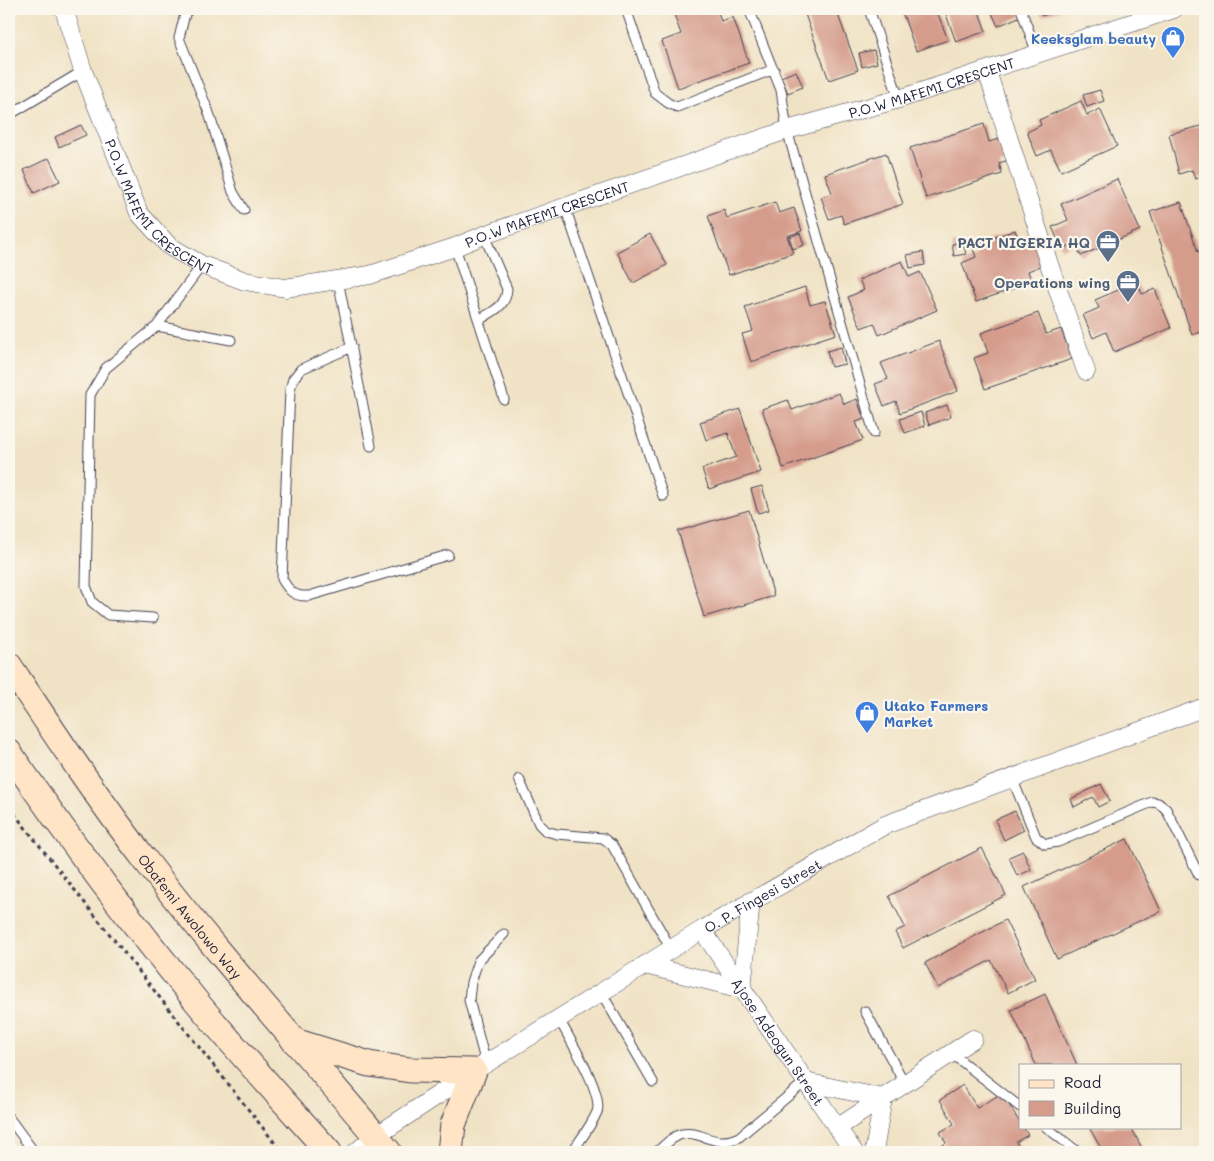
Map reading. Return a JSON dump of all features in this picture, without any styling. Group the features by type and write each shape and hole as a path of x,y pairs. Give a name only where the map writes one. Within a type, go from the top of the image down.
{"main road":[{"name":"Obafemi Awolowo Way","path":"9,665 69,755 145,861 232,969 383,1144"},
{"path":"9,753 74,846 143,934 202,1007 329,1152"},
{"path":"294,1041 369,1064 410,1070 480,1067 453,1125 450,1152"}],"street":[{"name":"P.O.W MAFEMI CRESCENT","path":"64,9 83,70 139,214 169,246 202,265 245,280 285,288 370,275 788,130 987,71 1174,9"},
{"path":"987,71 1049,264 1086,371"},
{"name":"O. P. Fingesi Street","path":"356,1152 383,1144 480,1067 558,1018 751,901 885,825 1205,707"},
{"path":"645,965 742,989 751,901"},
{"name":"Ajose Adeogun Street","path":"702,930 854,1152"},
{"path":"837,1128 973,1039"},
{"path":"805,1082 883,1098"},
{"path":"874,1152 883,1098"}],"lane":[{"path":"189,9 185,14 179,38 209,114 233,192 244,210"},
{"path":"626,9 655,93 677,107 774,68"},
{"path":"749,9 774,68 781,90 788,130 874,433"},
{"path":"869,9 900,98"},
{"path":"1020,9 1037,54"},
{"path":"9,115 83,70"},
{"path":"565,207 663,496"},
{"path":"479,320 503,304 507,289 484,235"},
{"path":"455,247 504,399"},
{"path":"153,618 108,615 92,602 86,586 90,395 106,368 157,326 202,265"},
{"path":"338,280 371,446"},
{"path":"157,326 230,340"},
{"path":"352,347 301,369 293,379 290,390 282,580 289,590 298,597 309,596 448,556"},
{"path":"1012,778 1036,837 1045,844 1058,842 1152,802 1158,803 1166,809 1199,875"},
{"path":"519,779 539,824 546,831 557,834 603,838 612,845 671,949"},
{"path":"480,1067 468,1000 471,982 478,960 504,934"},
{"path":"601,992 653,1082"},
{"path":"865,1011 905,1084"},
{"path":"558,1018 591,1079 597,1098 598,1110 572,1152"},
{"path":"951,1053 1019,1106"},
{"path":"657,1152 682,1134 690,1134 708,1140 730,1141 739,1136 805,1082"},
{"path":"9,1118 34,1152"},
{"path":"1047,1128 1078,1152"}],"path":[{"path":"9,807 282,1152"}],"building":[{"path":"672,9 717,9 721,21 733,17 749,63 678,88 662,41 681,34"},
{"path":"803,9 836,9 858,70 829,80"},
{"path":"901,9 936,9 948,40 916,51"},
{"path":"944,9 978,9 986,31 956,42"},
{"path":"990,9 1017,9 1021,16 998,26"},
{"path":"1039,9 1062,9 1042,16"},
{"path":"874,50 877,63 862,67 859,53"},
{"path":"796,71 803,87 788,93 781,77"},
{"path":"1100,90 1104,101 1087,107 1083,95"},
{"path":"1081,101 1087,115 1100,109 1117,146 1061,171 1051,150 1037,156 1027,132 1041,125 1039,120"},
{"path":"984,124 989,142 1005,137 1012,159 999,163 1002,174 926,198 910,148"},
{"path":"81,125 86,135 59,147 55,137"},
{"path":"1205,125 1205,176 1195,179 1192,170 1179,174 1169,134"},
{"path":"886,153 903,204 844,224 841,215 829,219 821,197 832,193 825,174"},
{"path":"49,158 60,181 34,193 24,170"},
{"path":"1117,179 1140,230 1081,256 1075,243 1062,249 1052,227 1068,220 1061,204"},
{"path":"775,202 779,213 794,208 802,231 787,236 793,253 729,275 708,216 724,210 727,218"},
{"path":"1181,202 1198,252 1205,249 1205,331 1192,335 1150,212"},
{"path":"1015,230 1020,245 1034,240 1043,265 1028,271 1032,282 976,302 962,263 976,257 972,246"},
{"path":"800,233 804,245 793,249 789,237"},
{"path":"650,234 667,265 633,283 617,252"},
{"path":"963,242 966,254 954,256 952,244"},
{"path":"923,252 925,265 910,268 907,255"},
{"path":"902,261 909,277 920,272 937,310 879,335 874,323 861,328 848,297 864,290 859,280"},
{"path":"1137,282 1142,294 1155,289 1171,328 1114,352 1106,332 1093,338 1083,315 1099,308 1095,300"},
{"path":"805,287 810,305 825,301 836,334 751,362 742,334 753,331 745,307"},
{"path":"1038,313 1046,334 1061,329 1072,359 985,389 974,358 988,353 981,333"},
{"path":"939,341 958,391 900,413 896,401 884,406 875,384 888,379 881,363"},
{"path":"841,347 845,364 831,367 827,351"},
{"path":"839,393 844,404 857,399 864,419 856,422 863,440 783,468 762,409 788,400 792,410"},
{"path":"947,405 951,417 929,425 925,413"},
{"path":"740,409 761,472 709,489 702,469 736,457 728,433 706,440 700,422"},
{"path":"921,412 925,426 905,433 900,419"},
{"path":"762,486 769,510 758,513 751,489"},
{"path":"749,510 774,596 704,617 678,531"},
{"path":"1101,784 1110,801 1098,807 1093,797 1074,807 1071,799"},
{"path":"1015,811 1024,830 1004,840 995,820"},
{"path":"1127,839 1161,911 1057,959 1024,887"},
{"path":"982,848 1006,895 903,948 895,932 905,927 889,896"},
{"path":"1023,851 1031,870 1017,876 1009,857"},
{"path":"1005,920 1035,979 1008,993 991,960 938,988 925,963"},
{"path":"1045,994 1077,1064 1036,1064 1011,1010"},
{"path":"963,1085 977,1108 1002,1093 1019,1121 1019,1128 1024,1128 1028,1135 1016,1142 1022,1152 932,1152 946,1143 940,1132 954,1124 940,1100"},
{"path":"1090,1128 1132,1128 1144,1152 1103,1152"}],"place":[{"name":"Keeksglam beauty","path":"1173,59"},
{"name":"PACT NIGERIA HQ","path":"1108,263"},
{"name":"Operations wing","path":"1128,303"},
{"name":"Utako Farmers Market","path":"867,734"}]}
